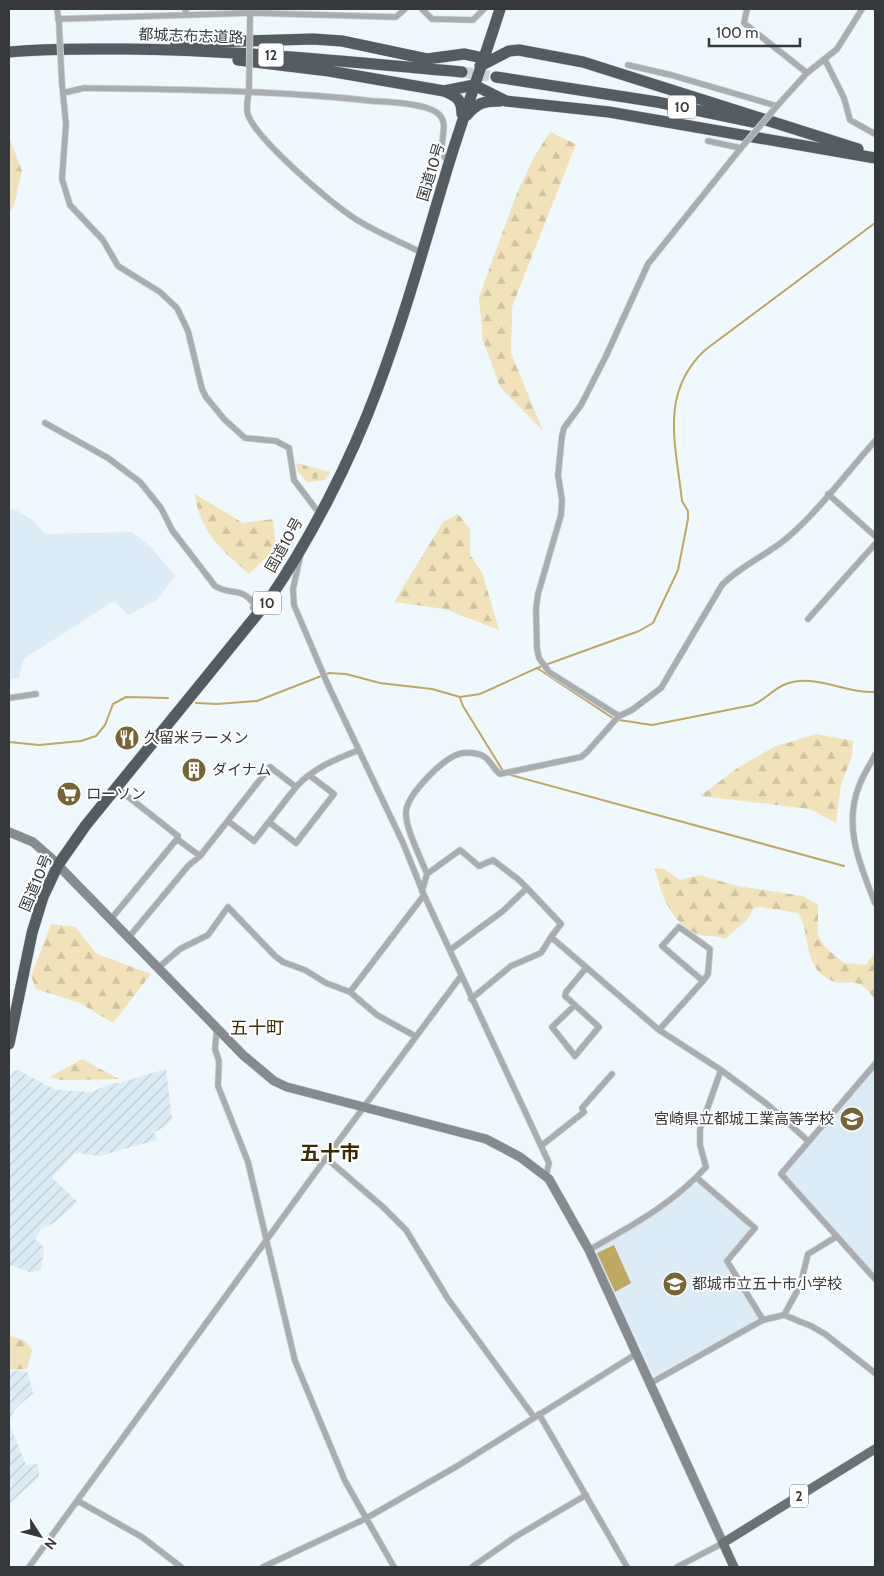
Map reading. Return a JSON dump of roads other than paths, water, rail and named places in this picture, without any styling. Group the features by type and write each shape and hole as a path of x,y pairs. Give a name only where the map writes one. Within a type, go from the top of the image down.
{"highway":[{"name":"国道10号","path":"9,1044 32,933 43,897 58,864 259,613 302,546 319,513 376,392 422,253 462,121 499,14"},
{"path":"499,14 495,36 498,42 514,51"},
{"path":"451,57 478,46 491,38"},
{"path":"80,49 166,43 313,39 342,41 427,59 464,54 482,62 514,51 532,52 583,62 838,140 872,155"},
{"path":"80,49 217,58 330,71 444,91 458,98 462,104 462,121"},
{"name":"都城志布志道路","path":"9,52 80,49 230,52 462,72"},
{"name":"10","path":"496,77 657,102 728,116 872,155"},
{"path":"444,91 474,85 506,102"},
{"path":"462,121 474,106 483,101 506,102 609,112 872,155"}],"main road":[{"name":"2","path":"723,1543 875,1449"},
{"path":"723,1543 734,1567"}],"street":[{"path":"57,9 62,93 66,124 62,179 70,205 103,240 118,266 169,298 177,308 188,331 206,397 235,431 245,438 276,441 289,448 294,480 319,513"},
{"path":"59,22 186,12 396,17 404,9"},
{"path":"422,9 432,19 463,20 473,20 484,9"},
{"path":"747,9 744,22 807,72"},
{"path":"619,716 549,672 539,658 536,609 540,581 560,515 562,500 558,475 564,428 581,404 648,264 741,148 807,72 837,49 862,9"},
{"path":"250,13 247,112 252,124 276,152 340,208 358,220 422,253"},
{"path":"825,60 844,98 850,120 875,134"},
{"path":"628,65 671,75 778,106"},
{"path":"62,93 84,88 249,89 311,94 428,109 436,112 442,118 444,128 441,152 443,157 450,162"},
{"path":"708,141 741,148"},
{"path":"45,423 130,472 152,495 172,530 215,586 222,590 240,592 247,595 254,604 252,608 259,613"},
{"path":"350,992 423,893 427,874 406,812 410,800 430,775 452,756 464,752 480,754 487,758 500,774 581,757 619,716 632,710 661,688 726,581 791,535 875,441"},
{"path":"828,494 875,536"},
{"path":"808,619 875,544"},
{"path":"302,546 300,563 293,589 294,605 328,685 360,750 471,999 549,1163 546,1176"},
{"path":"9,698 36,694"},
{"path":"228,821 254,841 296,787 309,775 330,761 360,750"},
{"path":"875,754 859,786 852,818 856,854 875,903"},
{"path":"129,937 188,866 200,856 270,767 296,787"},
{"path":"269,822 296,843 334,794 309,775"},
{"path":"117,788 178,836 177,839 200,856"},
{"path":"9,832 33,842 58,864 243,1055 274,1081 306,1093 486,1139 520,1157 546,1176 558,1193 589,1250 723,1543 677,1567"},
{"path":"111,919 177,839"},
{"path":"427,874 460,850 479,866 493,860 519,880 561,924 541,953 511,966 471,999"},
{"path":"868,883 875,882"},
{"path":"450,950 503,911 527,888"},
{"path":"158,968 180,948 208,935 228,906 275,956 283,962 305,970 326,983 350,992 377,1015 415,1036"},
{"path":"659,1030 703,981 708,974 710,949 679,927 662,946 703,981"},
{"path":"551,938 659,1030 721,1070 767,1104 808,1141"},
{"path":"575,1005 552,1027 575,1056 599,1027 575,1005 565,996 566,992 586,968"},
{"path":"29,1567 415,1036 461,976"},
{"path":"217,1028 214,1048 218,1061 218,1086 248,1162 295,1361 345,1481 394,1567"},
{"path":"875,1064 781,1174 875,1279"},
{"path":"589,1250 657,1210 697,1178 706,1167 700,1145 700,1129 721,1070"},
{"path":"541,1146 584,1112 582,1108 612,1074"},
{"path":"326,1158 384,1206 406,1230 448,1299 537,1416 627,1567"},
{"path":"697,1178 755,1228 727,1261 763,1320"},
{"path":"784,1315 800,1286 808,1254 836,1237"},
{"path":"649,1384 763,1320 784,1315 825,1334 875,1373"},
{"path":"263,1567 365,1519 636,1354"},
{"path":"472,1567 515,1537 586,1496"},
{"path":"78,1501 142,1537 181,1567"}],"waterway":[{"path":"196,703 217,704 257,701 329,673 346,674 380,683 432,689 460,697 480,694 537,668 639,631 653,623 678,570 688,519 688,511 682,501 674,421 676,402 681,384 691,367 705,350 875,223"},
{"path":"537,668 614,719"},
{"path":"619,720 652,725 753,705 782,686 797,681 820,682 853,690 875,692"},
{"path":"9,742 39,745 81,741 96,736 105,725 113,704 126,697 168,698"},
{"path":"460,698 503,771"},
{"path":"507,774 844,866"}],"tunnel":[{"path":"462,72 496,77"}],"place":[{"name":"久留米ラーメン","path":"127,738"},
{"name":"ダイナム","path":"194,770"},
{"name":"ローソン","path":"69,794"},
{"name":"宮崎県立都城工業高等学校","path":"852,1119"},
{"name":"都城市立五十市小学校","path":"675,1284"}],"district":[{"name":"五十町","path":"257,1028"},
{"name":"五十市","path":"330,1153"}]}
